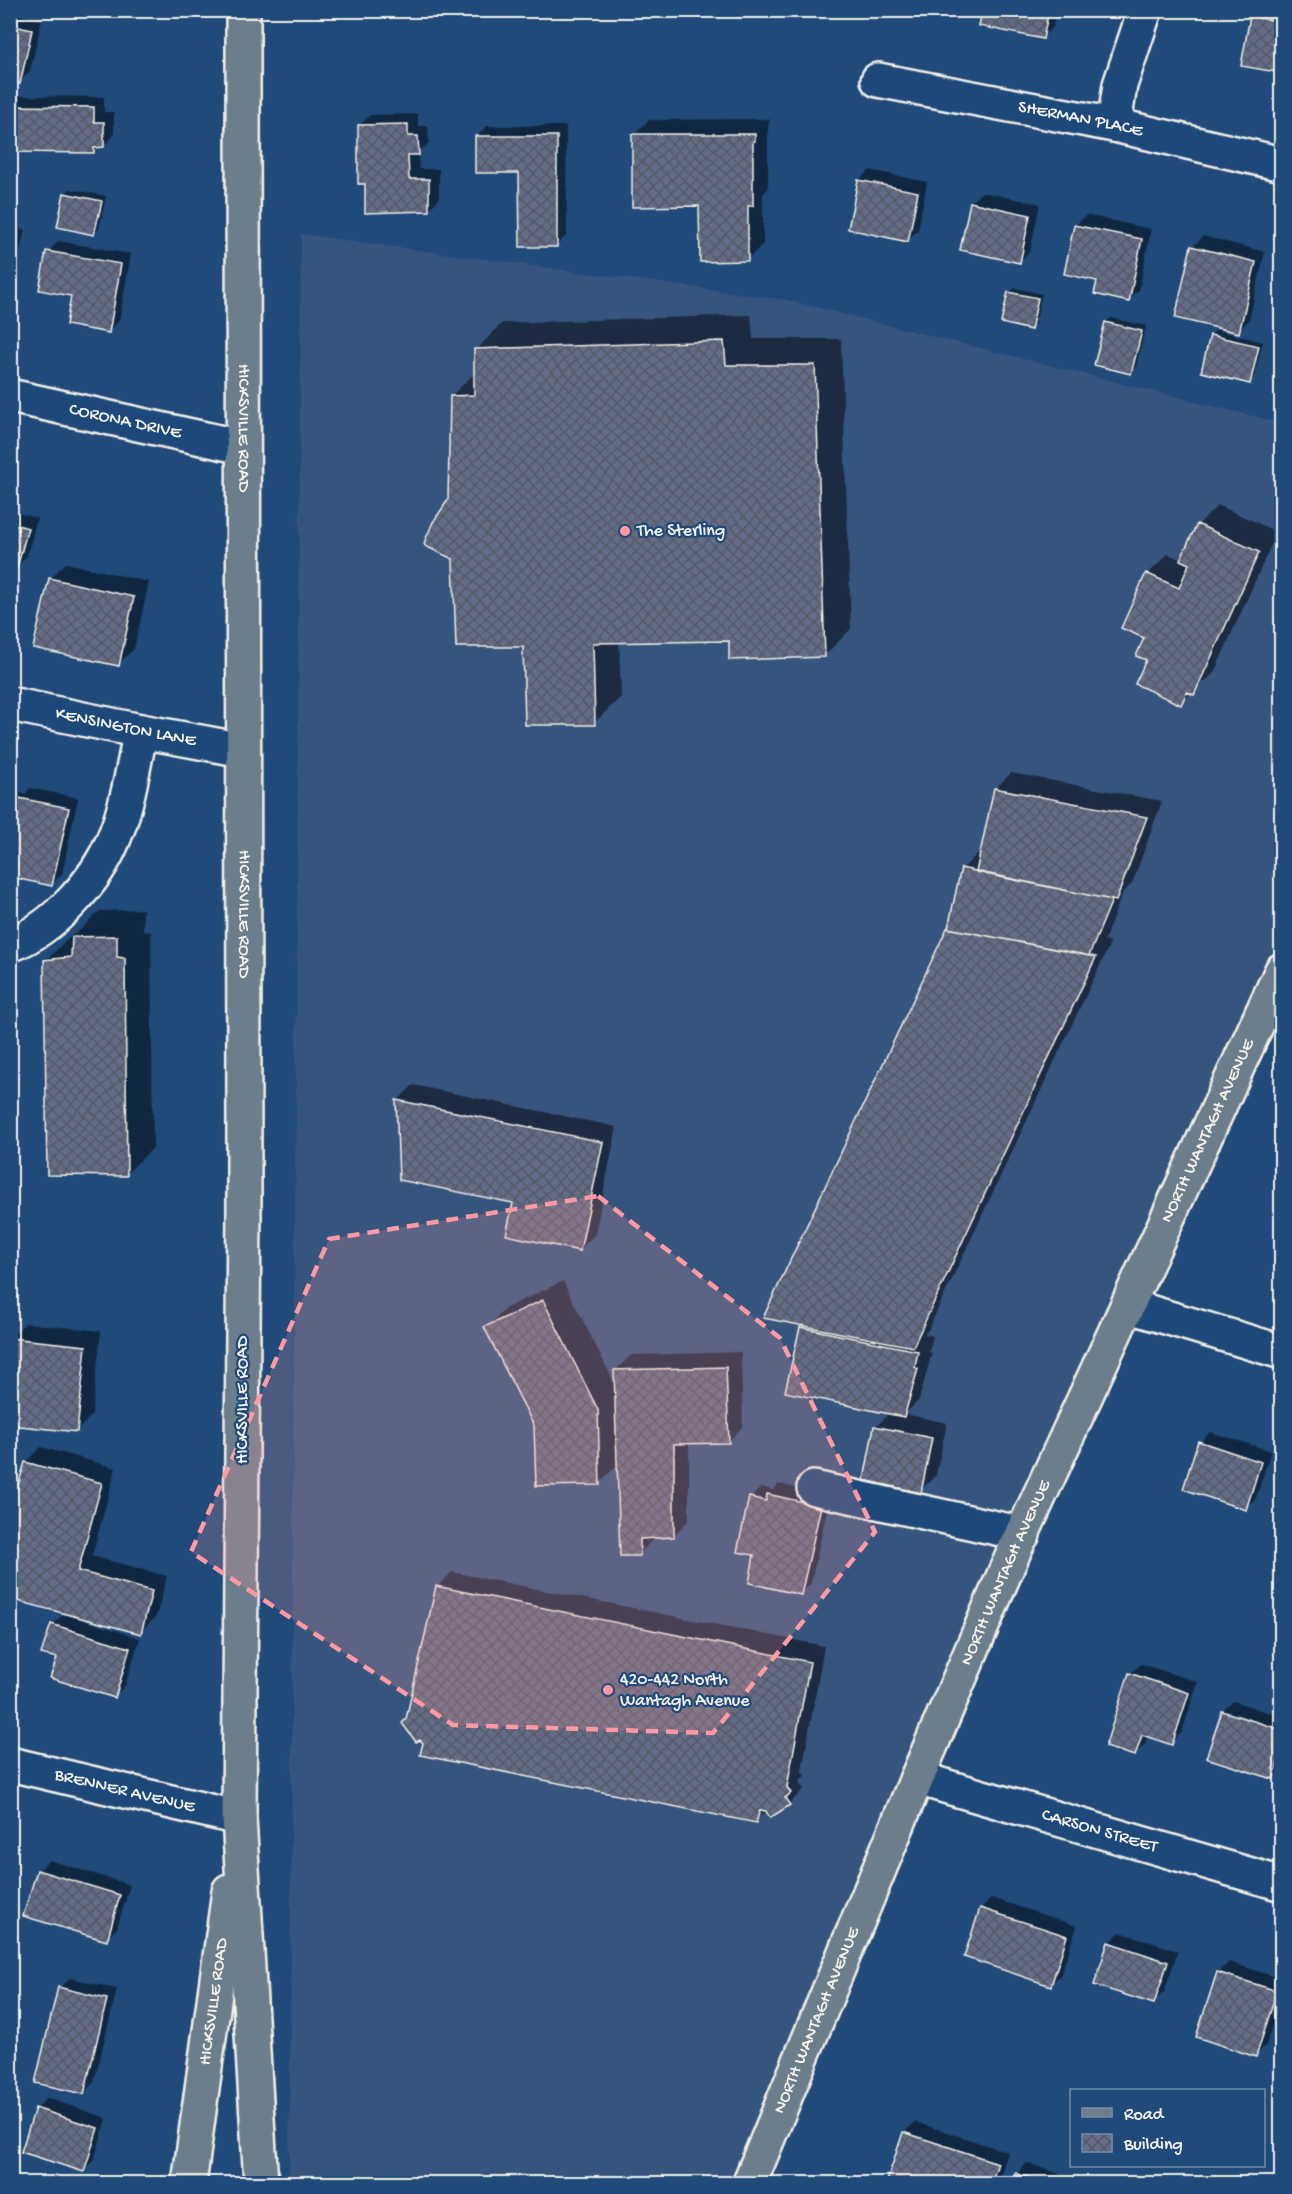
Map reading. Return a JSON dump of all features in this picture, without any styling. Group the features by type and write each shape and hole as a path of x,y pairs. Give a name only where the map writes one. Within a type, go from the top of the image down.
{"main road":[{"name":"HICKSVILLE ROAD","path":"243,10 244,1208 239,1818 261,2184"},
{"name":"NORTH WANTAGH AVENUE","path":"749,2184 917,1778 1023,1534 1281,970"},
{"name":"HICKSVILLE ROAD","path":"189,2184 239,1818"}],"street":[{"path":"1114,125 1120,85 1145,10"},
{"name":"SHERMAN PLACE","path":"878,80 1114,125 1281,164"},
{"name":"CORONA DRIVE","path":"10,396 242,447"},
{"name":"KENSINGTON LANE","path":"10,704 243,750"},
{"path":"10,945 30,937 63,910 97,871 114,838 141,731"},
{"path":"1129,1306 1281,1352"},
{"path":"814,1488 1023,1534"},
{"name":"BRENNER AVENUE","path":"10,1764 239,1818"},
{"name":"CARSON STREET","path":"917,1778 1281,1884"}],"highlighted area":[{"path":"598,1196 780,1338 875,1532 713,1733 453,1725 191,1552 329,1239"}],"shaded area":[{"path":"301,234 787,300 1281,423 1281,1005 982,1652 760,2183 289,2184"}],"building":[{"path":"982,10 1049,10 1043,39 979,26"},
{"path":"1250,16 1282,22 1282,73 1241,66"},
{"path":"10,25 32,30 20,84 10,81"},
{"path":"10,106 94,107 94,122 104,122 104,147 94,148 94,153 10,152"},
{"path":"408,124 408,136 418,136 419,155 408,155 409,179 429,179 429,211 365,213 365,184 358,184 358,125"},
{"path":"632,134 755,134 755,141 753,141 753,206 748,206 748,261 700,262 699,206 632,207"},
{"path":"475,136 557,136 557,247 520,247 519,173 475,173"},
{"path":"858,180 918,192 908,242 848,229"},
{"path":"64,193 102,201 94,235 57,227"},
{"path":"970,202 1030,215 1020,263 960,250"},
{"path":"1074,225 1142,239 1129,302 1094,294 1097,281 1064,274"},
{"path":"10,239 16,240 10,263"},
{"path":"1191,246 1256,262 1239,333 1175,318"},
{"path":"46,251 121,264 109,333 66,325 71,296 39,290"},
{"path":"1008,292 1038,298 1031,330 1001,323"},
{"path":"1105,322 1142,331 1131,374 1094,365"},
{"path":"1210,335 1259,346 1250,384 1201,372"},
{"name":"The Sterling","path":"724,341 726,365 815,365 825,657 729,660 729,641 593,643 595,725 525,725 523,647 456,647 453,559 425,546 424,543 433,522 448,500 450,396 474,395 474,349"},
{"path":"10,523 28,528 17,568 10,566"},
{"path":"1197,524 1259,552 1194,695 1187,692 1181,705 1135,684 1146,660 1136,656 1144,638 1121,628 1146,573 1179,588 1189,564 1180,560"},
{"path":"49,578 134,597 119,666 33,648"},
{"path":"994,788 1147,817 1116,901 976,872"},
{"path":"19,798 69,808 52,886 10,877 10,837"},
{"path":"10,803 17,805 10,837"},
{"path":"961,868 1112,900 1089,956 948,928"},
{"path":"947,928 1096,957 913,1347 763,1318"},
{"path":"117,936 117,957 125,958 127,1176 47,1175 44,960 71,957 72,937"},
{"path":"396,1100 603,1142 580,1251 506,1235 513,1203 399,1180"},
{"path":"543,1300 598,1410 600,1485 536,1486 534,1426 484,1327"},
{"path":"800,1327 918,1351 915,1367 918,1369 904,1417 785,1392"},
{"path":"10,1338 86,1346 77,1432 10,1425"},
{"path":"726,1367 729,1443 674,1444 674,1537 640,1539 640,1556 620,1556 614,1370"},
{"path":"874,1426 932,1438 921,1493 864,1480"},
{"path":"1198,1441 1261,1462 1246,1510 1183,1489"},
{"path":"25,1462 102,1483 78,1571 152,1591 141,1634 10,1599 10,1513"},
{"path":"767,1494 821,1506 801,1595 749,1583 754,1555 737,1552 749,1497 766,1501"},
{"name":"420-442 North Wantagh Avenue","path":"436,1586 810,1662 787,1787 791,1793 785,1798 790,1805 770,1818 766,1811 760,1810 756,1823 420,1755 423,1743 420,1740 416,1742 402,1723 406,1719"},
{"path":"51,1624 130,1648 115,1698 50,1678 57,1658 41,1654"},
{"path":"1129,1673 1189,1693 1172,1745 1142,1735 1135,1756 1105,1747"},
{"path":"1222,1711 1282,1730 1282,1752 1273,1779 1206,1758"},
{"path":"37,1870 120,1895 107,1941 23,1916"},
{"path":"980,1908 1067,1936 1051,1986 964,1957"},
{"path":"1108,1942 1168,1962 1154,2004 1094,1985"},
{"path":"1217,1972 1277,1991 1256,2057 1196,2037"},
{"path":"58,1987 107,1999 84,2094 35,2083"},
{"path":"35,2108 98,2128 84,2172 21,2152"},
{"path":"903,2132 998,2163 991,2184 886,2184"},
{"path":"1015,2173 1048,2184 1012,2184"}],"place":[{"name":"The Sterling","path":"625,531"},
{"name":"420-442 North Wantagh Avenue","path":"608,1690"}]}
